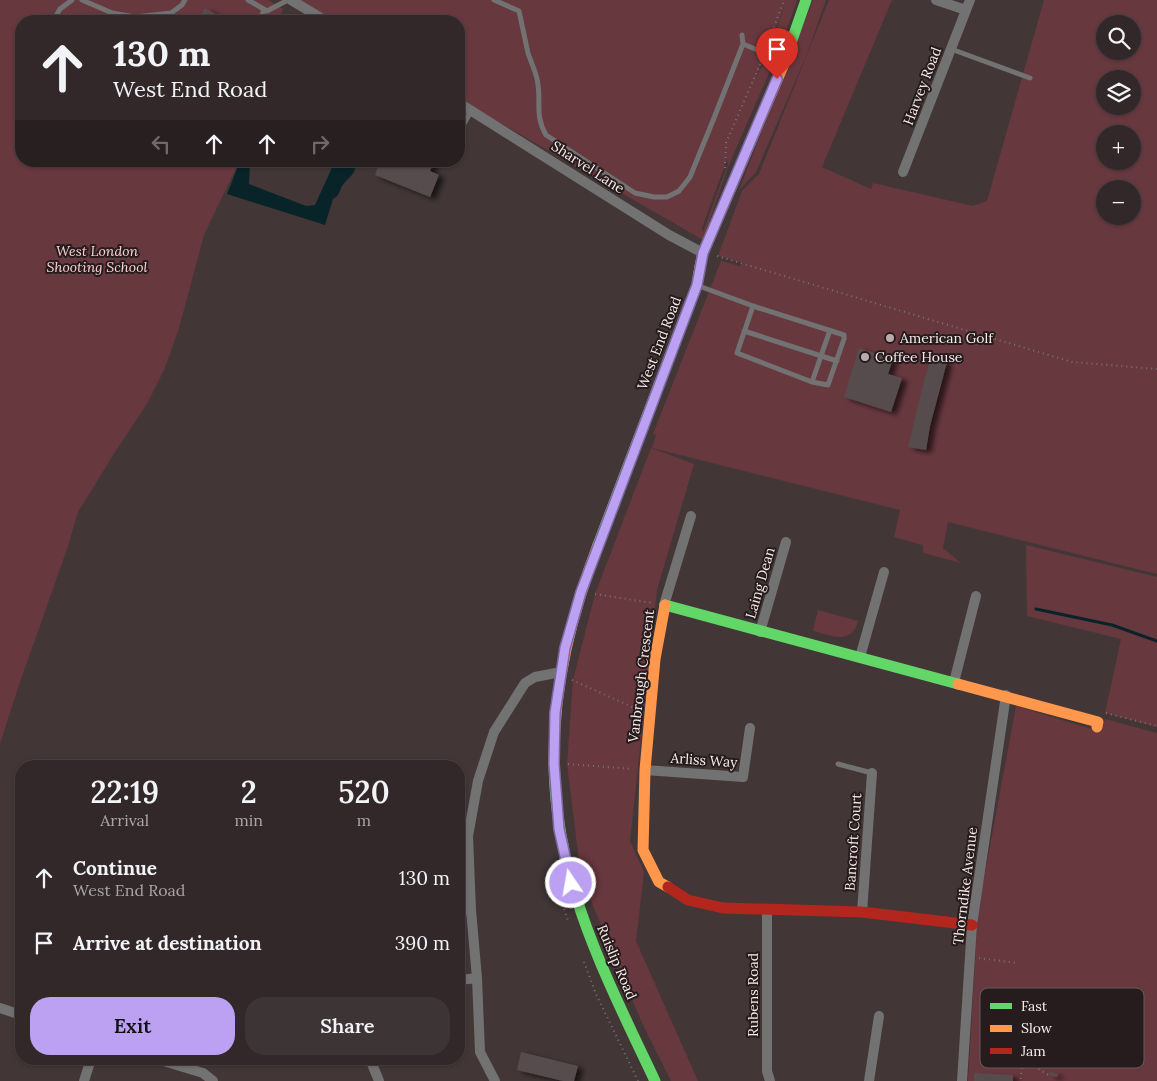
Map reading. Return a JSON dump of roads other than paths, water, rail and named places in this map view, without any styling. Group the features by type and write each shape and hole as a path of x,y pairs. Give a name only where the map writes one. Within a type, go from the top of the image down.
{"main road":[{"name":"West End Road","path":"560,672 581,592 697,285 703,253 784,61 806,0"},
{"name":"Vanbrough Crescent","path":"972,925 862,912 723,908 688,900 659,882 643,850 645,770 656,658 664,604 760,632 1006,695 1098,722 1097,727"},
{"name":"Ruislip Road","path":"560,672 555,713 554,764 559,829 571,883 593,946 655,1081"}],"street":[{"path":"289,0 315,15"},
{"name":"Harvey Road","path":"903,172 968,5 936,0"},
{"name":"Sharvel Lane","path":"465,106 683,244 703,253"},
{"path":"664,604 691,516"},
{"name":"Laing Dean","path":"760,632 786,542"},
{"path":"860,657 884,572"},
{"path":"954,682 976,596"},
{"path":"495,1081 480,1052 468,836 478,780 494,732 525,684 535,677 560,672"},
{"name":"Thorndike Avenue","path":"962,1081 972,925 1006,695"},
{"name":"Arliss Way","path":"645,770 743,777 750,728"},
{"name":"Bancroft Court","path":"862,912 872,773"},
{"name":"Rubens Road","path":"766,909 767,1071 770,1081"},
{"path":"465,910 471,910"},
{"path":"465,979 477,978"},
{"path":"0,1008 15,1013"},
{"path":"869,1081 879,1016"},
{"path":"84,1081 89,1065"},
{"path":"175,1065 203,1074 213,1081"},
{"path":"372,1065 379,1081"}],"lane":[{"path":"56,15 60,9 72,0"},
{"path":"82,0 112,12 126,15"},
{"path":"153,15 171,13 182,5 185,0"},
{"path":"248,0 267,11 289,0"},
{"path":"494,0 518,11 537,79 540,126 546,135 635,193 654,197 667,197 679,191 690,177 743,44 742,35"},
{"path":"262,15 264,10"},
{"path":"743,44 784,61"},
{"path":"951,49 1030,78"},
{"path":"465,122 471,110"},
{"path":"697,285 753,306 844,335 828,385 812,382 737,352 753,306"},
{"path":"812,382 830,330"},
{"path":"744,331 837,361"},
{"path":"838,764 872,773"}],"water":[{"path":"238,167 250,167 249,184 306,206 315,205 332,167 356,167 338,195 333,199 325,225 227,194"}],"waterway":[{"path":"1036,609 1112,625 1157,641"}],"place":[{"name":"American Golf","path":"890,338"},
{"name":"Coffee House","path":"865,357"}],"park label":[{"name":"West London Shooting School","path":"97,260"}]}
